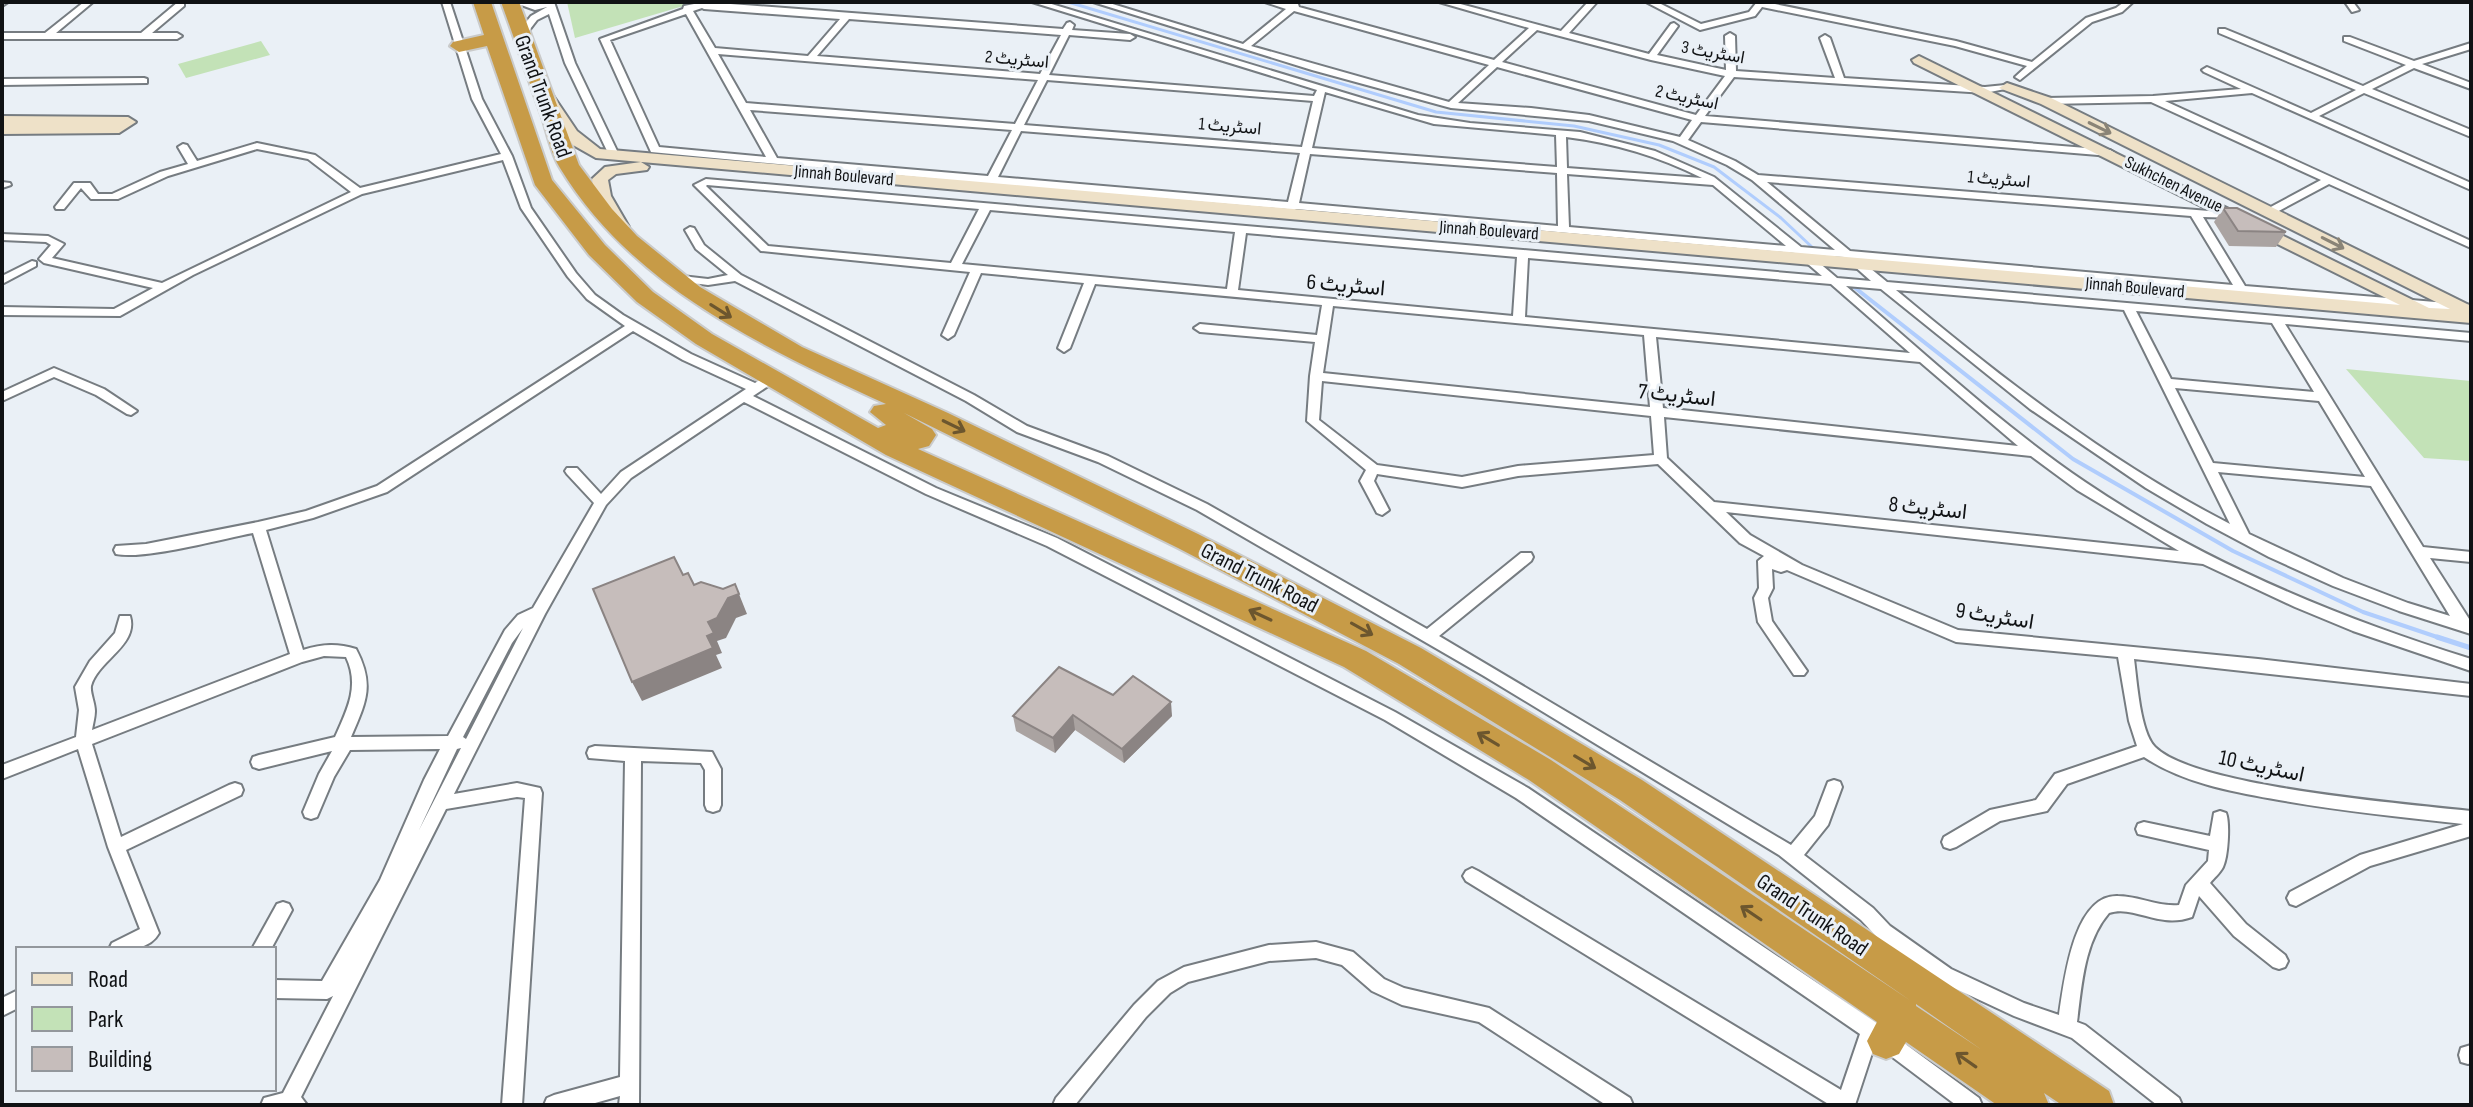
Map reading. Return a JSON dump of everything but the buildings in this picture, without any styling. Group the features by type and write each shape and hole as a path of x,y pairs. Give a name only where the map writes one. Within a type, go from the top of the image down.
{"highway":[{"name":"Grand Trunk Road","path":"482,2 540,87 569,166 604,214 629,241 673,278 726,315 865,387 939,419 1188,541 1410,656 1873,940 2095,1105"},
{"name":"Grand Trunk Road","path":"510,2 508,37 542,181 573,223 645,297 704,339 761,386 1355,659 1540,770 1886,1029 2030,1105"},
{"path":"459,46 508,37"},
{"path":"761,386 901,440 911,443 923,437 897,419 804,372 773,341"},
{"path":"1090,537 1024,497 971,471 963,462 970,456 982,458 1033,482 1188,541"}],"street":[{"path":"47,36 89,2"},
{"path":"446,2 477,99 507,156 526,208 591,297 687,357 761,386 931,491 1052,542 1333,684 1522,793 1886,1029 1972,1105"},
{"path":"517,2 535,7 551,5"},
{"path":"712,2 687,8 605,39 655,150 774,161 915,187 986,207 1241,228 1564,231 1804,255"},
{"path":"1036,2 1320,93 1431,120 1561,133 1627,146 1688,168 1716,183 1804,255 2035,452 2123,512 2209,560 2348,624 2471,665"},
{"path":"1097,2 1451,105 1581,117 1631,127 1719,157 1756,178 1979,364 2098,451 2245,539 2335,581 2467,627"},
{"name":"اسٹریٹ 2","path":"1269,2 1296,5 1496,64 1700,119 2110,153"},
{"name":"اسٹریٹ 3","path":"1443,2 1651,57 1731,74 1994,88"},
{"path":"1480,12 1491,2"},
{"path":"1563,34 1593,2"},
{"path":"1650,2 1700,27 1752,14 1762,3 1956,44 2033,65"},
{"path":"2020,77 2089,20 2119,10 2129,2"},
{"path":"143,36 181,4"},
{"path":"508,37 551,5"},
{"path":"551,5 570,63 614,155"},
{"path":"1246,46 1296,5"},
{"path":"699,6 1155,39"},
{"path":"687,8 774,161"},
{"path":"991,181 1076,14"},
{"path":"810,59 848,15"},
{"path":"1651,57 1674,26"},
{"path":"1451,105 1535,27"},
{"path":"2222,31 2471,134"},
{"path":"2,36 177,36"},
{"path":"1681,142 1731,74 1730,36"},
{"path":"1825,38 1841,82"},
{"path":"2347,39 2471,86"},
{"path":"2310,117 2414,64 2471,46"},
{"name":"اسٹریٹ 2","path":"713,51 1044,77 1320,93"},
{"name":"Sukhchen Avenue","path":"1919,60 1994,88 2046,101 2271,211 2469,321"},
{"path":"2207,70 2471,187"},
{"path":"2,82 144,81"},
{"name":"Jinnah Boulevard","path":"540,87 581,146 614,155 706,168 1438,232 1852,259 2312,309 2433,314"},
{"name":"Sukhchen Avenue","path":"1994,88 2110,153 2433,314 2469,321"},
{"path":"2046,101 2153,99 2254,90"},
{"path":"1292,208 1320,93"},
{"path":"2153,99 2471,245"},
{"name":"اسٹریٹ 1","path":"741,106 1716,183"},
{"path":"2,121 128,122 119,128 2,129"},
{"path":"1561,133 1564,231"},
{"path":"60,207 78,185 86,185 95,197 114,197 146,180 257,146 280,149 321,162 358,192"},
{"path":"183,147 194,165"},
{"path":"2,311 116,313 358,192 507,156"},
{"name":"Jinnah Boulevard","path":"629,241 603,196 600,179 604,174 630,167 706,168"},
{"name":"اسٹریٹ 1","path":"1756,178 2239,217"},
{"path":"2271,211 2329,180"},
{"path":"915,187 991,181 1292,208 1438,232 1523,253 1828,276"},
{"name":"اسٹریٹ 6","path":"915,187 706,182 699,185 765,249 1923,358"},
{"path":"955,267 986,207"},
{"path":"2195,213 2242,290"},
{"path":"1232,293 1241,228"},
{"path":"690,230 700,247 737,277 1037,436 1103,459 1202,507 1650,767 1792,856 1867,914 1873,940 2020,1010 2067,1024 2172,1105"},
{"name":"Jinnah Boulevard","path":"1438,232 1878,281 2469,321"},
{"path":"2,237 48,239 58,244 45,259 48,261 164,287"},
{"path":"1519,320 1523,253"},
{"path":"1852,259 2242,290 2312,309"},
{"path":"2,281 32,264"},
{"path":"948,335 977,269"},
{"path":"673,278 708,282 737,277"},
{"path":"1064,348 1091,280"},
{"path":"1878,281 2276,320 2312,309 2415,305 2469,321"},
{"path":"1328,302 1316,376 1313,421 1373,469 1462,482 1518,471 1661,459"},
{"path":"2128,306 2245,539"},
{"path":"2276,320 2467,627"},
{"path":"121,550 146,549 308,515 397,481 633,326"},
{"path":"1200,328 1321,339"},
{"path":"1650,333 1661,459 1709,506"},
{"path":"2,397 54,372 100,392 131,411"},
{"name":"اسٹریٹ 7","path":"1316,376 2035,452"},
{"path":"2166,383 2323,397"},
{"path":"286,1104 538,613 601,502 626,475 761,386"},
{"path":"1006,454 1037,436"},
{"path":"2208,467 2375,482"},
{"path":"1373,469 1367,481 1382,510"},
{"path":"572,471 601,502"},
{"name":"اسٹریٹ 8","path":"1709,506 2209,560"},
{"name":"اسٹریٹ 9","path":"1709,506 1745,539 1797,569 1956,636 2258,665 2471,690"},
{"path":"258,527 298,657"},
{"path":"2418,552 2471,557"},
{"path":"1428,637 1526,557"},
{"path":"1797,569 1782,568 1765,561 1766,588 1761,598 1765,622 1799,671"},
{"path":"276,989 327,990 387,884 452,742 507,639 529,613 538,613"},
{"path":"122,947 150,933 116,847 83,741 87,710 83,687 95,665 122,635 125,620"},
{"path":"2,772 298,657 331,648 340,649 351,653 359,665 362,673 361,693 344,743 311,812"},
{"path":"1950,842 1996,815 2041,806 2061,779 2148,749 2142,742 2125,653"},
{"path":"259,762 344,743 471,742"},
{"name":"اسٹریٹ 10","path":"2148,749 2152,755 2189,771 2255,789 2471,818"},
{"path":"595,753 706,757 713,769 713,805"},
{"path":"629,1105 633,754"},
{"path":"1522,793 1540,770"},
{"path":"1792,856 1822,820 1834,787"},
{"path":"116,847 235,790"},
{"path":"442,803 517,790 534,793 512,1105"},
{"path":"2067,1024 2079,953 2098,912 2106,904 2114,903 2158,913 2183,913 2198,882 2216,864 2220,818"},
{"path":"2144,829 2219,845"},
{"path":"2296,898 2366,860 2471,829"},
{"path":"1472,876 1845,1104 1886,1029"},
{"path":"2198,882 2240,930 2279,961"},
{"path":"262,947 283,910"},
{"path":"1063,1105 1140,1011 1164,987 1184,975 1269,953 1316,950 1347,958 1378,985 1402,996 1483,1014 1623,1105"},
{"path":"554,1105 629,1084"}],"green space":[{"path":"567,2 697,2 575,38"},
{"path":"261,41 270,55 186,78 178,64"},
{"path":"2346,369 2471,381 2471,461 2424,458"}],"waterway":[{"path":"1068,2 1436,112 1574,126 1659,145 1714,167 1781,218 1813,248"},
{"path":"1854,287 2073,459 2233,551 2363,612 2439,638"},
{"path":"2439,638 2471,648"},
{"path":"2439,638 2443,639"}]}
